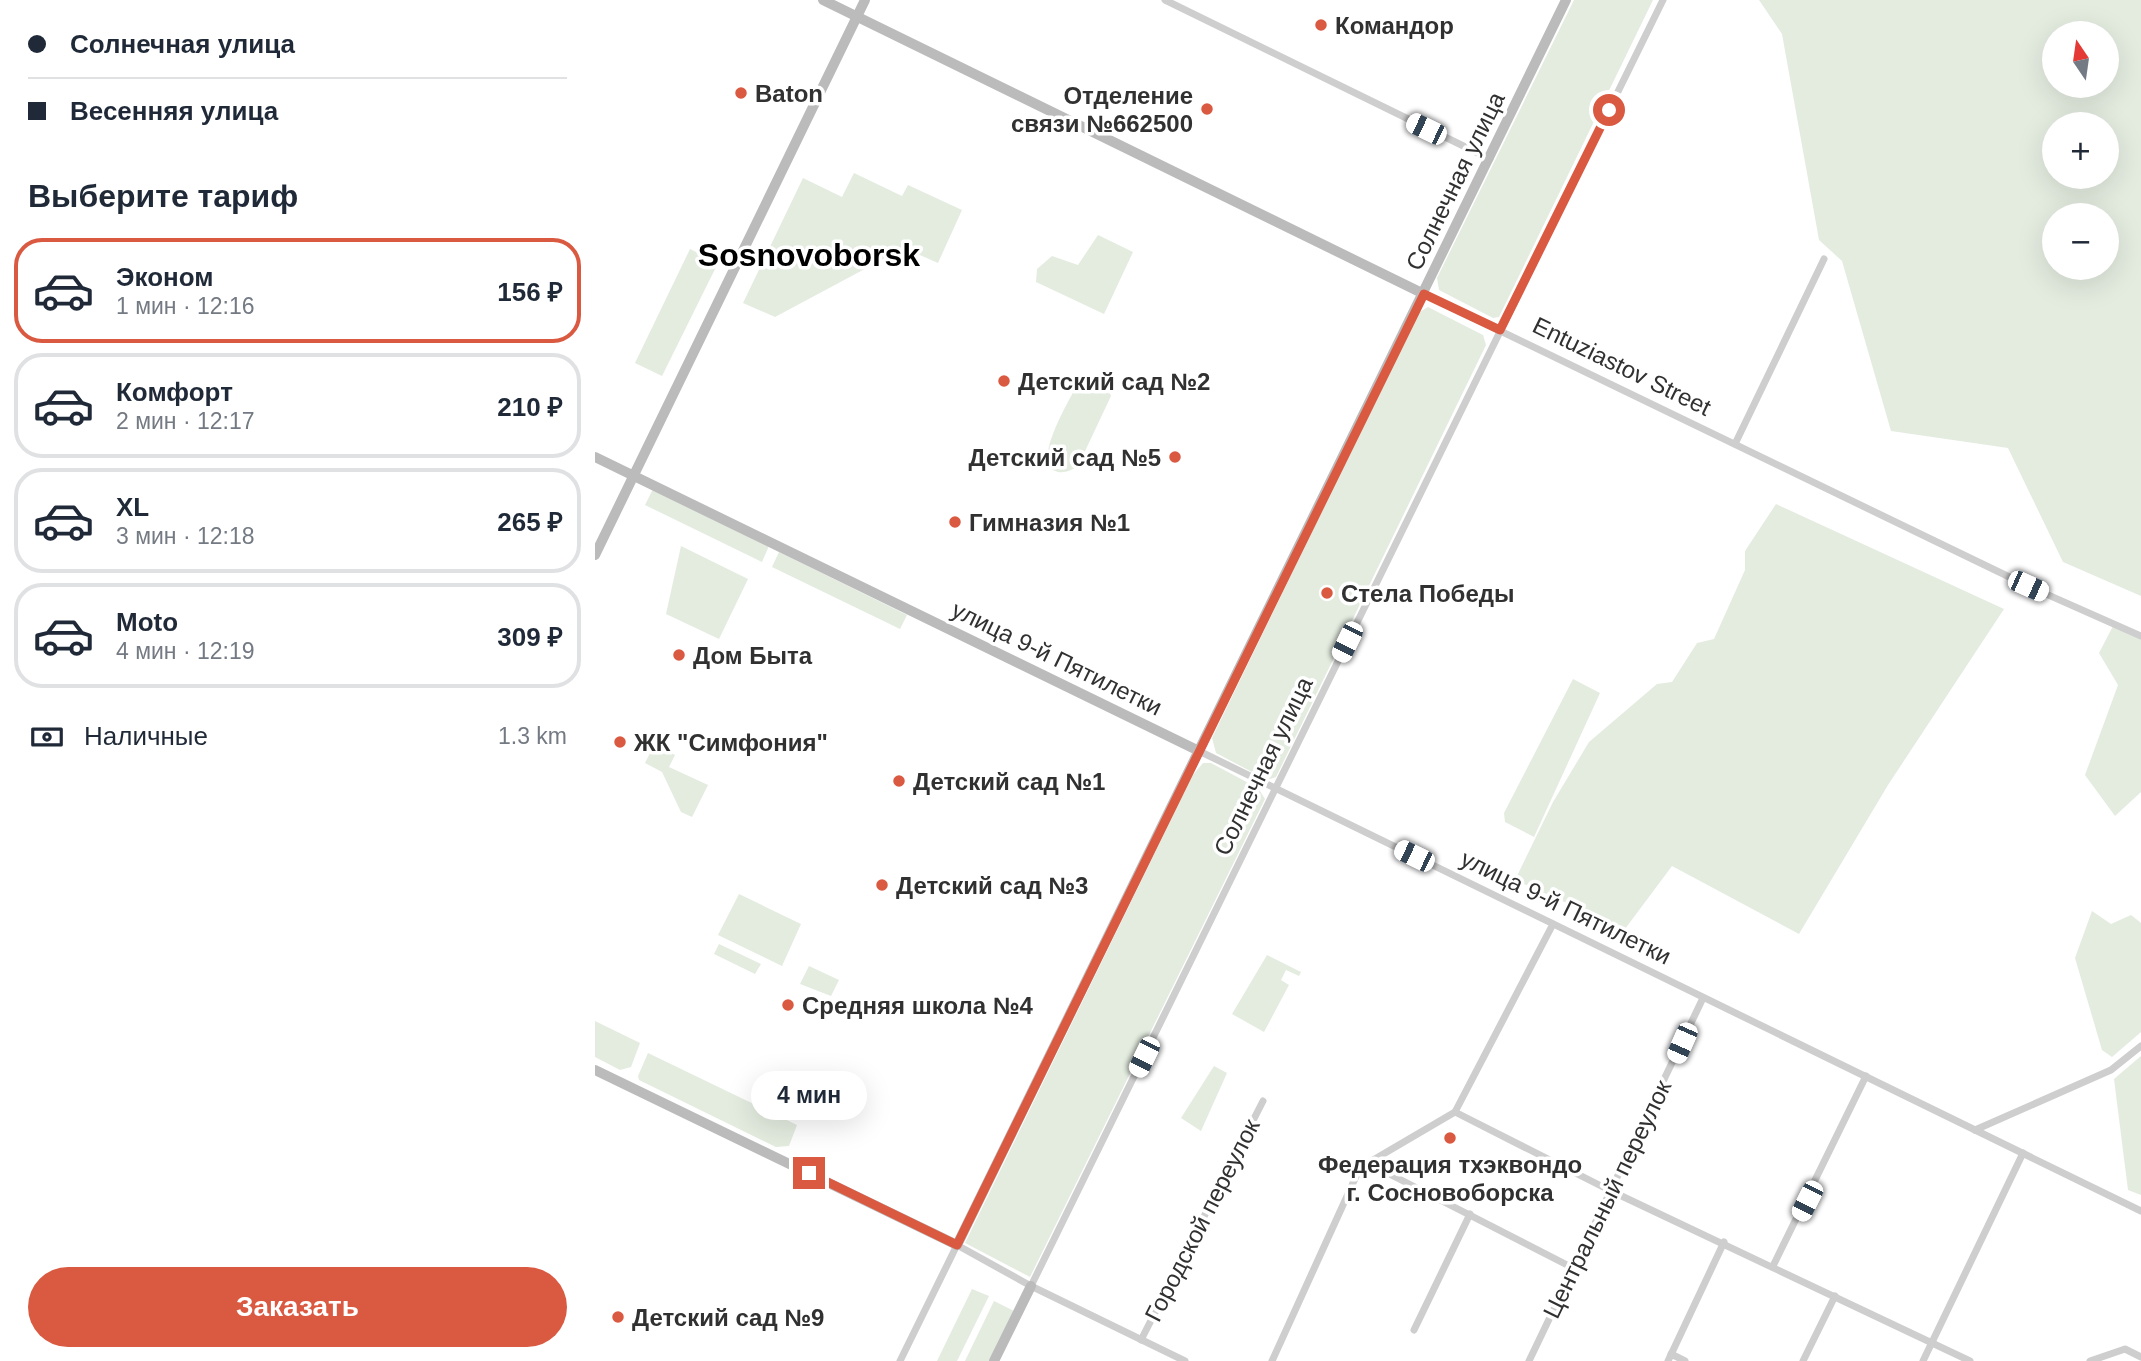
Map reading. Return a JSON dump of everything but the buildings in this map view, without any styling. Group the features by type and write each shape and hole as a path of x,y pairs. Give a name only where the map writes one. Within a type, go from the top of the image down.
{"street":[{"name":"Entuziastov Street","path":"823,0 2028,586 2141,636"},
{"path":"595,555 865,0"},
{"path":"1165,0 1490,159"},
{"name":"Солнечная улица","path":"900,1361 1566,0"},
{"name":"Солнечная улица","path":"1031,1286 1663,0"},
{"path":"1735,444 1824,259"},
{"name":"улица 9-й Пятилетки","path":"595,457 2141,1211"},
{"path":"1272,1361 1358,1172 1368,1163 1455,1112 1553,924"},
{"name":"Центральный переулок","path":"1529,1361 1609,1189 1662,1089 1703,998"},
{"path":"1975,1129 2111,1070 2141,1046"},
{"path":"595,1070 957,1245 1031,1286 1185,1361"},
{"path":"1773,1266 1866,1076"},
{"name":"Городской переулок","path":"1142,1340 1263,1101"},
{"path":"1455,1112 1609,1189 1970,1361"},
{"path":"1923,1361 2023,1153"},
{"path":"1368,1163 1573,1268"},
{"path":"1414,1331 1470,1214"},
{"path":"1685,1361 1669,1358 1724,1242"},
{"path":"994,1361 1031,1286"},
{"path":"1803,1361 1835,1296"},
{"path":"2090,1361 2125,1349 2141,1357"}],"shaded area":[{"path":"1574,0 1653,0 1499,317 1493,318 1439,290 1437,278"},
{"path":"1759,0 2141,0 2141,596 2063,562 2008,448 1891,431 1842,261 1819,240 1782,34"},
{"path":"854,173 902,196 908,185 962,210 938,263 904,248 775,317 743,303 803,178 842,197"},
{"path":"1098,235 1133,252 1104,314 1036,282 1037,269 1052,256 1078,265"},
{"path":"690,249 718,263 662,376 635,363"},
{"path":"1428,307 1483,335 1486,345 1276,777 1267,780 1216,753 1212,738 1418,313"},
{"path":"1089,377 1103,382 1111,396 1078,466 1066,472 1053,470 1048,463 1048,453 1056,427 1079,381"},
{"path":"653,489 769,546 762,562 645,505"},
{"path":"1776,504 2004,609 1888,785 1799,934 1672,866 1625,929 1515,880 1553,802 1589,742 1657,684 1672,682 1697,643 1714,639 1745,570 1745,551"},
{"path":"681,546 748,579 719,639 666,614"},
{"path":"779,552 907,615 900,629 772,567"},
{"path":"2113,626 2141,639 2141,792 2115,816 2085,775 2118,685 2099,653"},
{"path":"1573,679 1600,693 1534,837 1505,822 1504,813"},
{"path":"654,745 675,755 669,767 708,785 692,817 681,812 662,772 645,763"},
{"path":"1203,763 1211,763 1258,788 1265,799 1030,1277 965,1243 1192,776"},
{"path":"739,894 801,924 782,966 718,935"},
{"path":"2092,911 2111,924 2131,915 2141,923 2141,1032 2112,1057 2102,1050 2075,958"},
{"path":"719,944 761,964 755,974 714,954"},
{"path":"1267,955 1301,972 1299,976 1286,970 1281,980 1289,985 1264,1032 1232,1014"},
{"path":"809,966 839,980 831,996 800,984"},
{"path":"595,1021 640,1043 631,1067 620,1070 595,1057"},
{"path":"648,1053 797,1125 789,1146 776,1147 639,1080 638,1076"},
{"path":"2141,1056 2141,1195 2128,1190 2114,1079"},
{"path":"1214,1066 1227,1073 1201,1131 1181,1118"},
{"path":"972,1289 989,1296 957,1361 937,1361"},
{"path":"994,1301 1014,1311 989,1361 965,1361"}],"place":[{"name":"Командор","path":"1321,25"},
{"name":"Baton","path":"741,93"},
{"name":"Отделение связи №662500","path":"1207,109"},
{"name":"Детский сад №2","path":"1004,381"},
{"name":"Детский сад №5","path":"1175,457"},
{"name":"Гимназия №1","path":"955,522"},
{"name":"Стела Победы","path":"1327,593"},
{"name":"Дом Быта","path":"679,655"},
{"name":"ЖК \"Симфония\"","path":"620,742"},
{"name":"Детский сад №1","path":"899,781"},
{"name":"Детский сад №3","path":"882,885"},
{"name":"Средняя школа №4","path":"788,1005"},
{"name":"Федерация тхэквондо г. Сосновоборска","path":"1450,1138"},
{"name":"Детский сад №9","path":"618,1317"}],"district":[{"name":"Sosnovoborsk","path":"809,255"}],"route":[{"path":"809,1173 957,1245 1424,294 1500,330 1609,110"}]}
